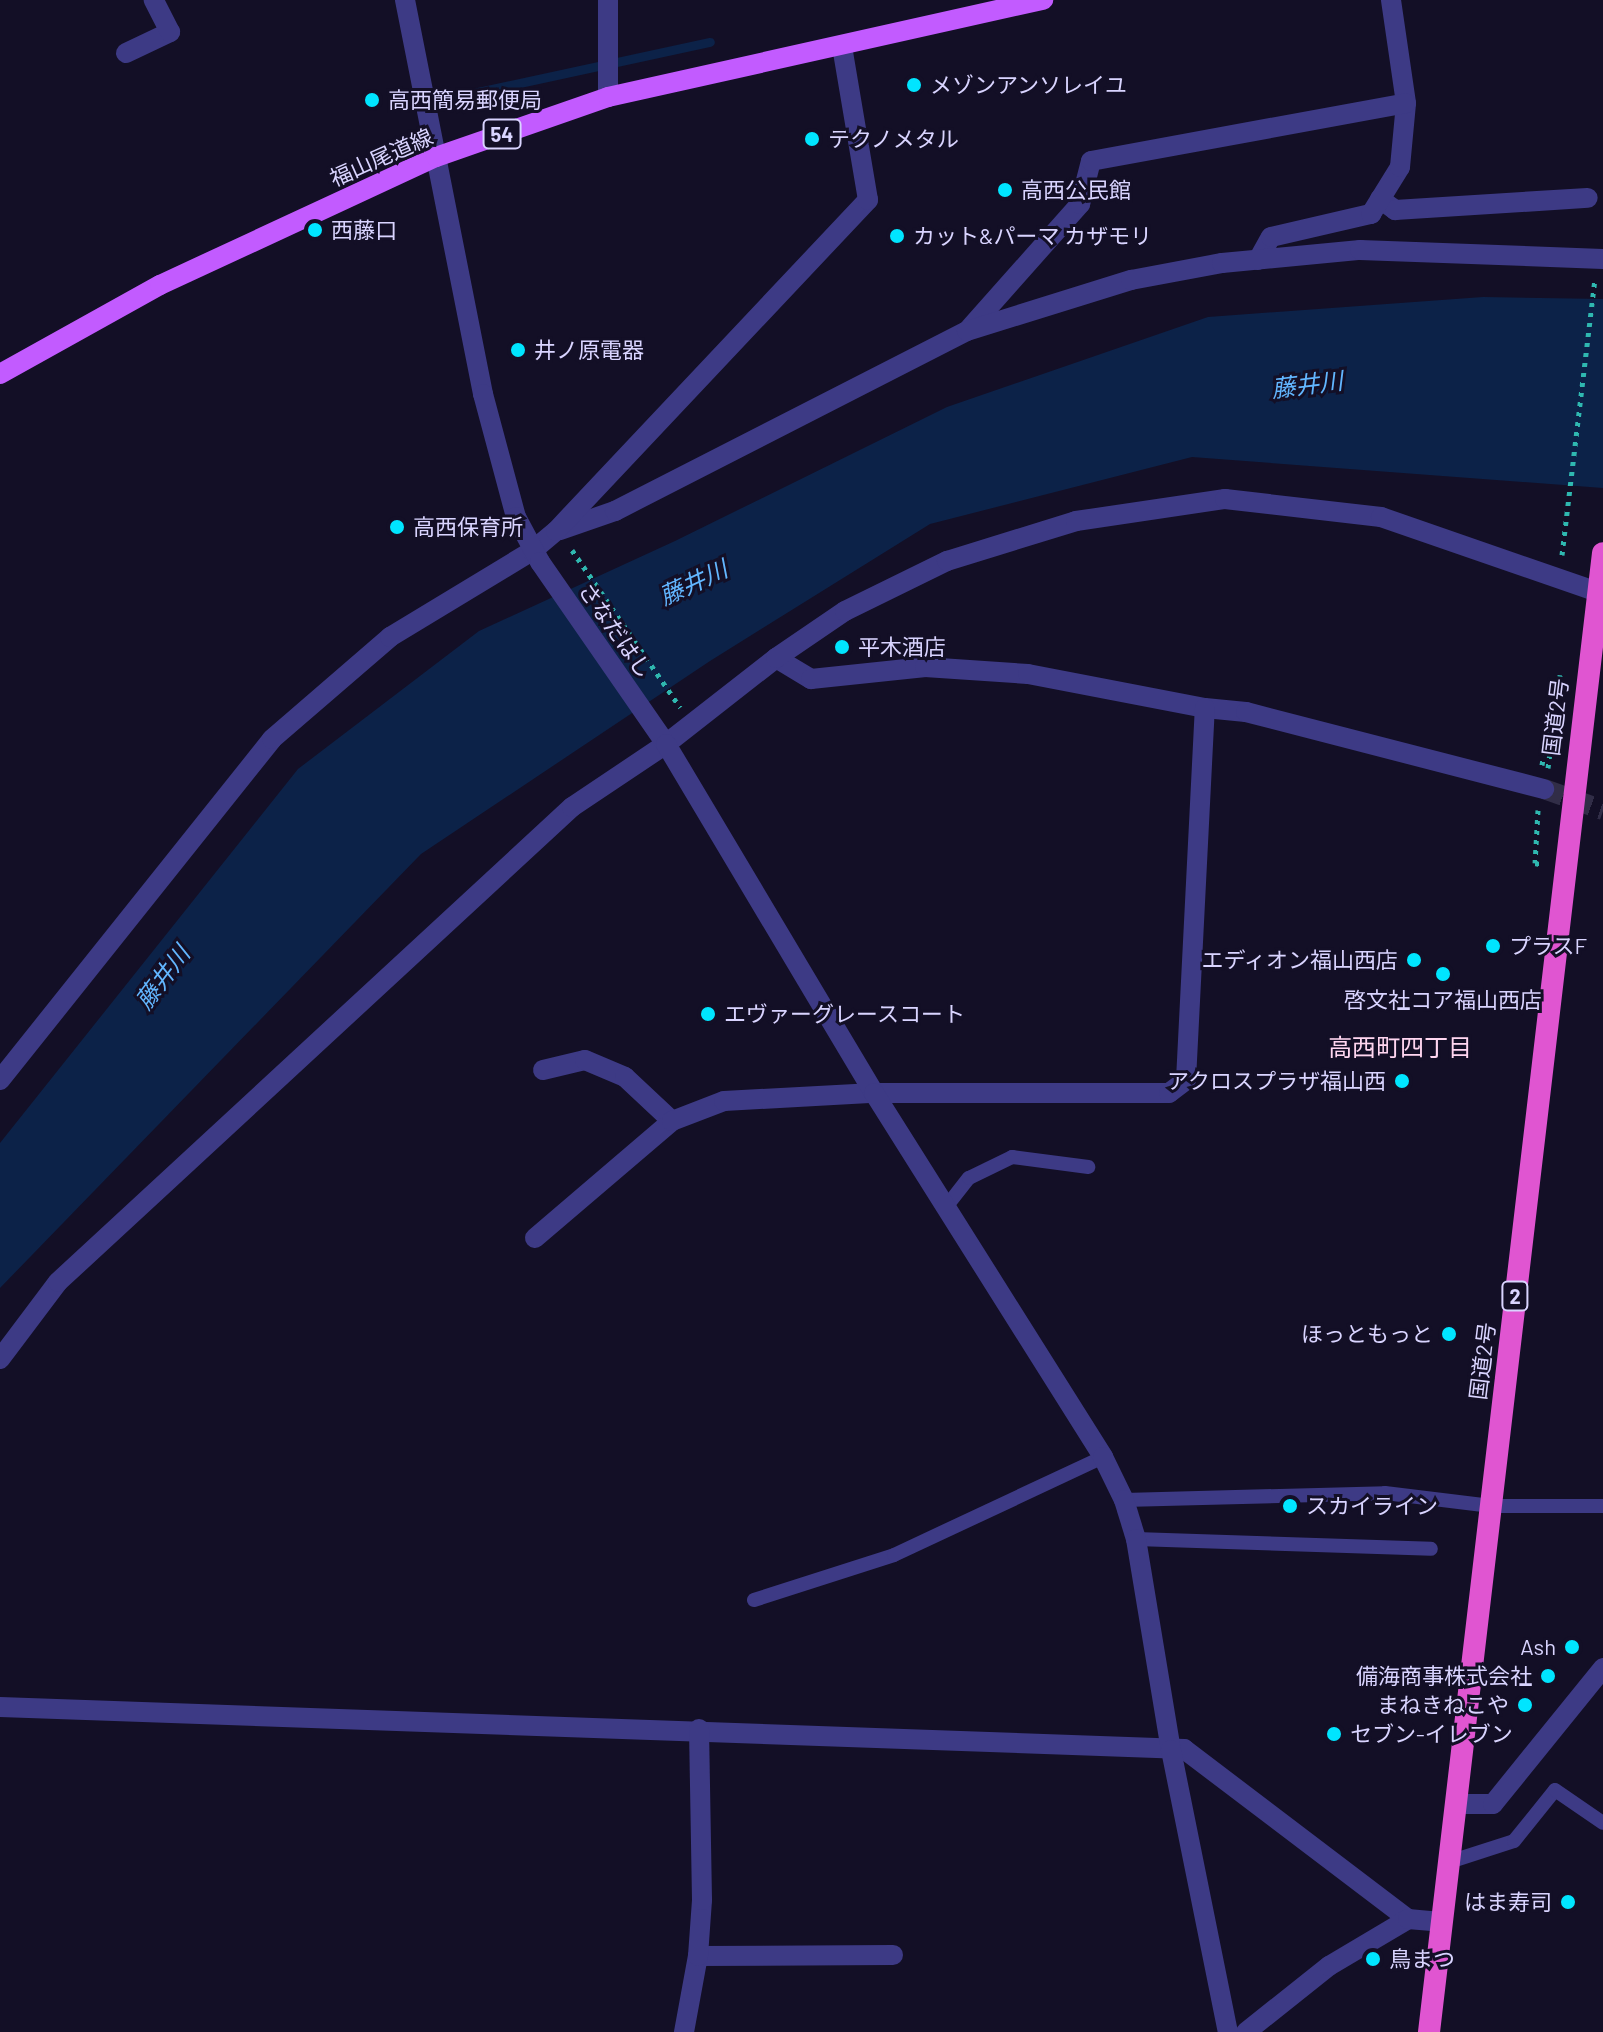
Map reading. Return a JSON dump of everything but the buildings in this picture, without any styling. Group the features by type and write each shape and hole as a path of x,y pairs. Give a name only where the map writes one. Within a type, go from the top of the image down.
{"highway":[{"name":"国道2号","path":"1429,2032 1603,553"}],"main road":[{"name":"福山尾道線","path":"0,374 160,285 436,157 608,97 1043,0"}],"street":[{"path":"126,53 170,32 154,0"},
{"name":"さなだはし","path":"405,0 483,394 516,517 536,557 666,744 874,1093 1103,1457 1124,1500 1136,1539 1171,1750 1228,2032"},
{"path":"608,0 608,97"},
{"path":"1258,260 1271,237 1371,214 1400,167 1406,103 1391,0"},
{"path":"0,1080 272,739 390,637 536,557 562,537 868,200 842,46"},
{"path":"997,312 1080,204 1091,161 1406,103"},
{"path":"1380,199 1395,210 1588,198"},
{"path":"562,537 967,331 997,312 1131,280 1258,260 1360,250 1600,259"},
{"path":"0,1359 69,1272 572,807 666,744 776,658 845,611 947,561 1076,521 1225,499 1381,517 1600,593"},
{"path":"776,658 811,679 925,667 1028,674 1205,708 1246,712 1542,788"},
{"path":"535,1238 672,1121 724,1101 874,1093 1169,1093 1186,1080 1205,708"},
{"path":"543,1070 585,1060 625,1077 672,1121"},
{"path":"1457,1804 1493,1804 1603,1668"},
{"path":"0,1707 699,1729 1184,1749 1408,1919 1441,1922"},
{"path":"684,2032 698,1956 702,1900 699,1729"},
{"path":"1246,2032 1329,1966 1408,1919"},
{"path":"698,1956 893,1955"}],"lane":[{"path":"946,1207 969,1178 1012,1157 1088,1167"},
{"path":"754,1600 894,1555 1103,1457"},
{"path":"1124,1500 1385,1493 1491,1506 1603,1506"},
{"path":"1136,1539 1431,1549"},
{"path":"1449,1862 1514,1841 1555,1790 1603,1823"}],"path":[{"path":"1559,579 1600,259"},
{"path":"562,537 683,711"},
{"path":"1564,868 1535,863 1548,726 1580,728"}],"water":[{"name":"藤井川","path":"1483,297 1603,299 1603,488 1192,457 930,524 710,661 421,854 0,1288 0,1143 298,769 479,631 675,541 947,407 1208,317"}],"waterway":[{"path":"441,100 710,42"}],"tunnel":[{"path":"1544,789 1603,810"}],"place":[{"name":"メゾンアンソレイユ","path":"914,85"},
{"name":"高西簡易郵便局","path":"372,100"},
{"name":"テクノメタル","path":"812,139"},
{"name":"高西公民館","path":"1005,190"},
{"name":"西藤口","path":"315,230"},
{"name":"カット&パーマ カザモリ","path":"897,236"},
{"name":"井ノ原電器","path":"518,350"},
{"name":"高西保育所","path":"397,527"},
{"name":"平木酒店","path":"842,647"},
{"name":"プラスF","path":"1493,946"},
{"name":"エディオン福山西店","path":"1414,960"},
{"name":"啓文社コア福山西店","path":"1443,974"},
{"name":"エヴァーグレースコート","path":"708,1014"},
{"name":"アクロスプラザ福山西","path":"1402,1081"},
{"name":"ほっともっと","path":"1449,1334"},
{"name":"スカイライン","path":"1290,1506"},
{"name":"Ash","path":"1572,1647"},
{"name":"備海商事株式会社","path":"1548,1676"},
{"name":"まねきねこや","path":"1525,1705"},
{"name":"セブン-イレブン","path":"1334,1734"},
{"name":"はま寿司","path":"1568,1902"},
{"name":"鳥まつ","path":"1373,1959"}],"district":[{"name":"高西町四丁目","path":"1400,1047"}]}
